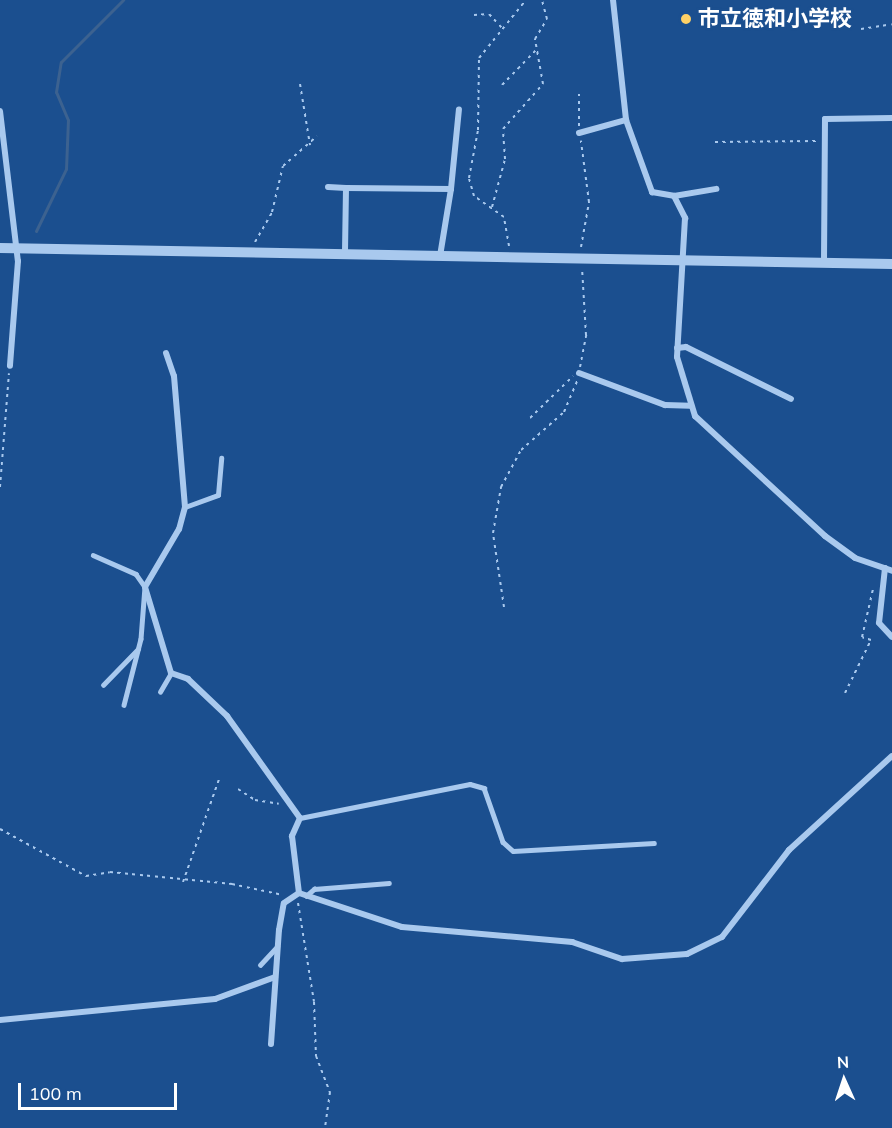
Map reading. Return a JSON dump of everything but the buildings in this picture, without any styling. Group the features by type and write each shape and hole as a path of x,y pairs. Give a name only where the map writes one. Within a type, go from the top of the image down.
{"street":[{"path":"613,0 626,120 652,192 674,196 716,189"},
{"path":"439,258 451,189 459,109"},
{"path":"0,111 16,249 10,366"},
{"path":"824,262 825,119 892,118"},
{"path":"579,133 626,120"},
{"path":"327,188 451,189"},
{"path":"345,256 346,188"},
{"path":"674,196 685,218 677,348 690,406 825,536 855,558 889,570 879,623 892,637"},
{"path":"0,248 439,258 581,257 892,264"},
{"path":"677,348 686,347 791,399"},
{"path":"166,353 174,376 185,507 179,529 145,587 171,674 188,679 227,716 300,818 292,836 303,894"},
{"path":"579,373 665,405 690,406"},
{"path":"271,1044 277,947 284,903 303,894 402,927 572,942 622,959 687,954 722,937 789,850 892,756"},
{"path":"0,1020 215,999 275,977"}],"lane":[{"path":"185,507 218,495 221,458"},
{"path":"93,555 136,574 145,587 138,649 124,705"},
{"path":"103,685 138,649"},
{"path":"160,692 171,674"},
{"path":"300,818 470,784 484,788 503,842 513,851 654,843"},
{"path":"303,894 314,889 390,883"},
{"path":"260,965 277,947"}],"path":[{"path":"512,258 504,217 474,196 469,178 478,130 479,58 526,0"},
{"path":"492,207 505,159 503,129 543,84 535,39 547,19 542,0"},
{"path":"474,15 489,14 503,29"},
{"path":"861,29 892,24"},
{"path":"502,85 537,49"},
{"path":"300,84 310,145"},
{"path":"504,608 493,533 501,487 521,450 564,412 579,373 586,335 581,257 589,202 579,133 579,94"},
{"path":"247,254 272,212 283,166 310,145 317,135"},
{"path":"715,142 825,141"},
{"path":"0,487 10,366"},
{"path":"530,418 579,373"},
{"path":"845,693 872,640 862,637 874,586"},
{"path":"183,882 219,779"},
{"path":"238,789 265,803 291,803"},
{"path":"0,829 87,876 110,872 303,894 316,1056 330,1092 325,1128"}],"waterway":[{"path":"36,231 66,169 68,120 56,92 61,62 123,0"}],"place":[{"name":"市立徳和小学校","path":"686,19"}]}
